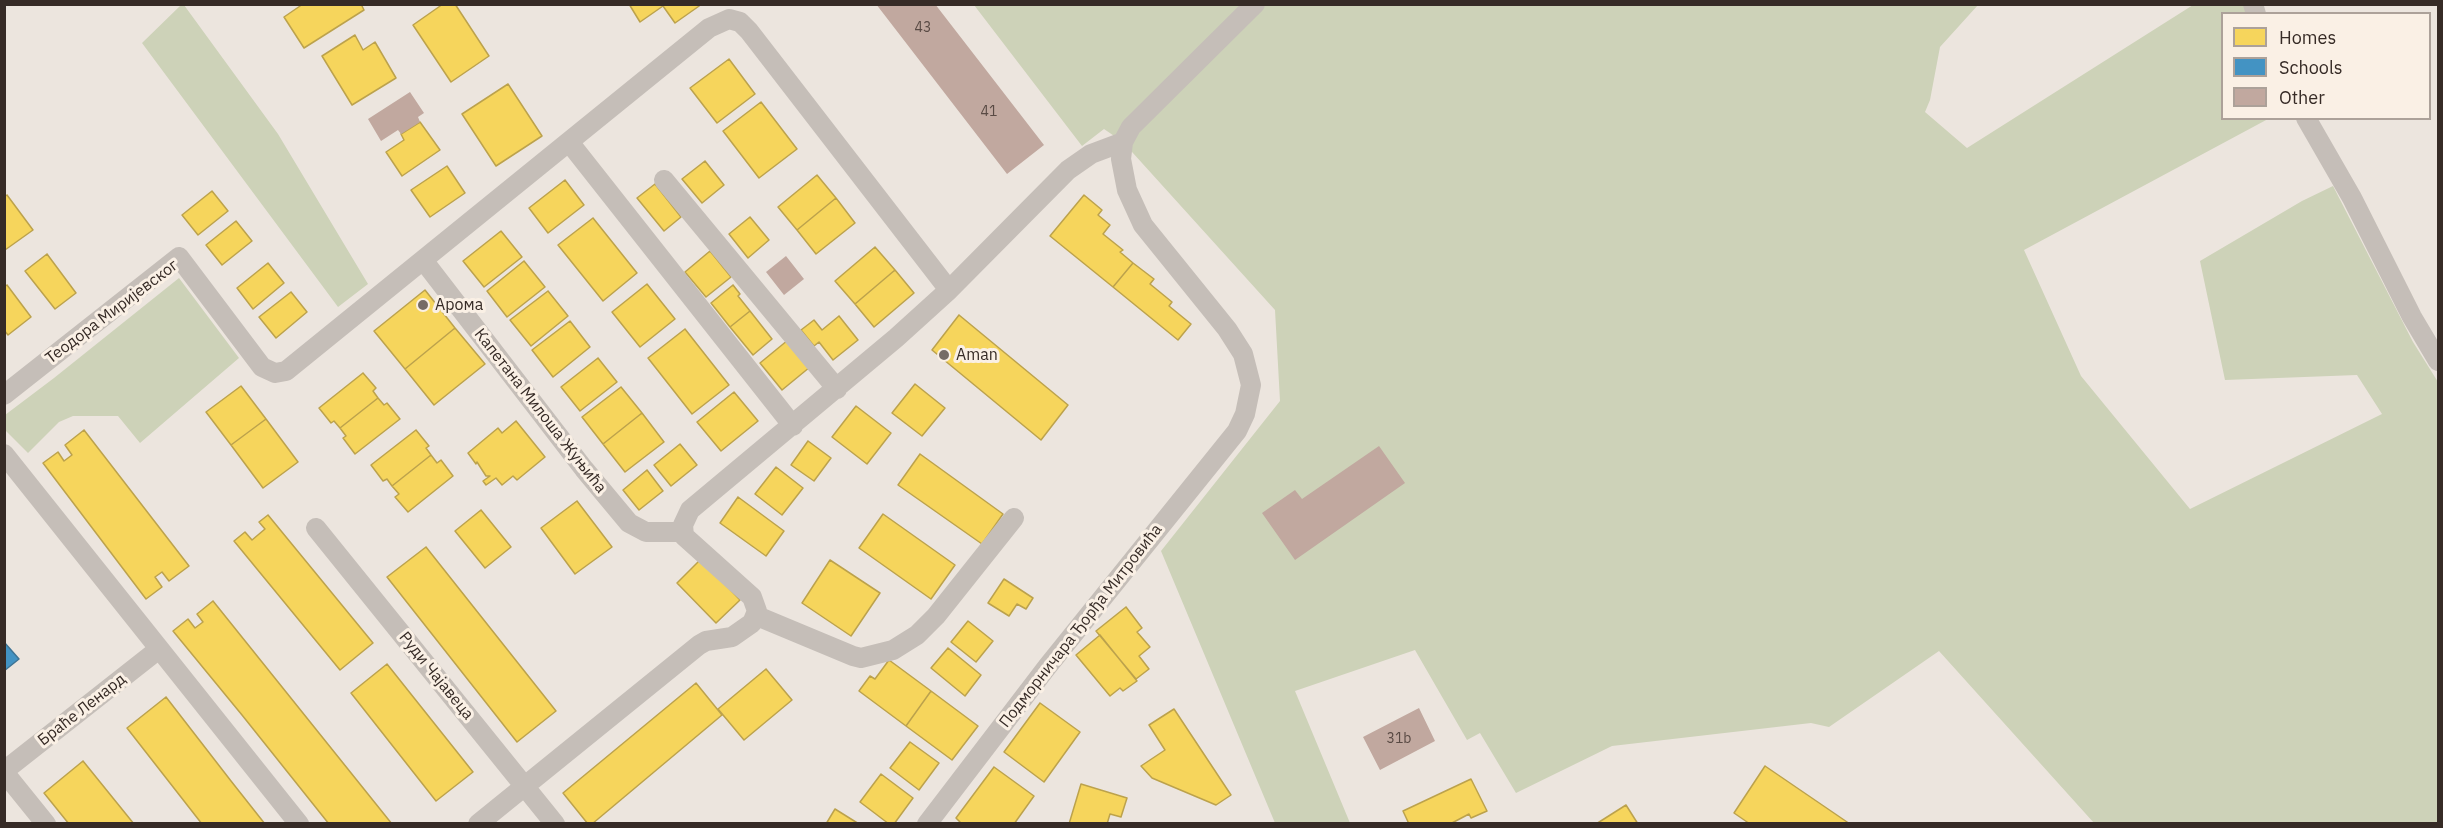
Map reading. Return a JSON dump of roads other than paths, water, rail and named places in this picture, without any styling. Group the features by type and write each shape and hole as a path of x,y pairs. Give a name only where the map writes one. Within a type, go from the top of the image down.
{"street":[{"path":"757,616 752,597 687,540 682,532 682,525 690,510 837,389 949,290 1068,170 1090,154 1123,142 1131,127 1255,4"},
{"path":"423,260 709,28 729,19 740,22 949,290"},
{"path":"2307,120 2352,198 2412,317 2439,361"},
{"path":"569,142 793,426"},
{"name":"Подморничара Ђорђа Митровића","path":"927,824 1047,667 1237,431 1245,414 1251,385 1243,354 1227,329 1143,225 1126,184 1121,159 1123,142"},
{"path":"664,180 837,389"},
{"name":"Теодора Миријевског","path":"4,395 179,257 262,367 275,373 294,366 423,260"},
{"name":"Капетана Милоша Жуњића","path":"423,260 584,469 630,523 646,532 682,532"},
{"path":"4,454 299,824"},
{"path":"757,616 853,656 868,657 893,651 917,635 936,616 1014,518"},
{"name":"Руди Чајавеца","path":"316,528 555,824"},
{"path":"478,824 699,645 706,641 738,634 747,629 757,616"},
{"name":"Браће Ленард","path":"4,772 159,649"},
{"path":"4,772 46,824"}],"place":[{"name":"Арома","path":"423,305"},
{"name":"Aman","path":"944,355"}]}
